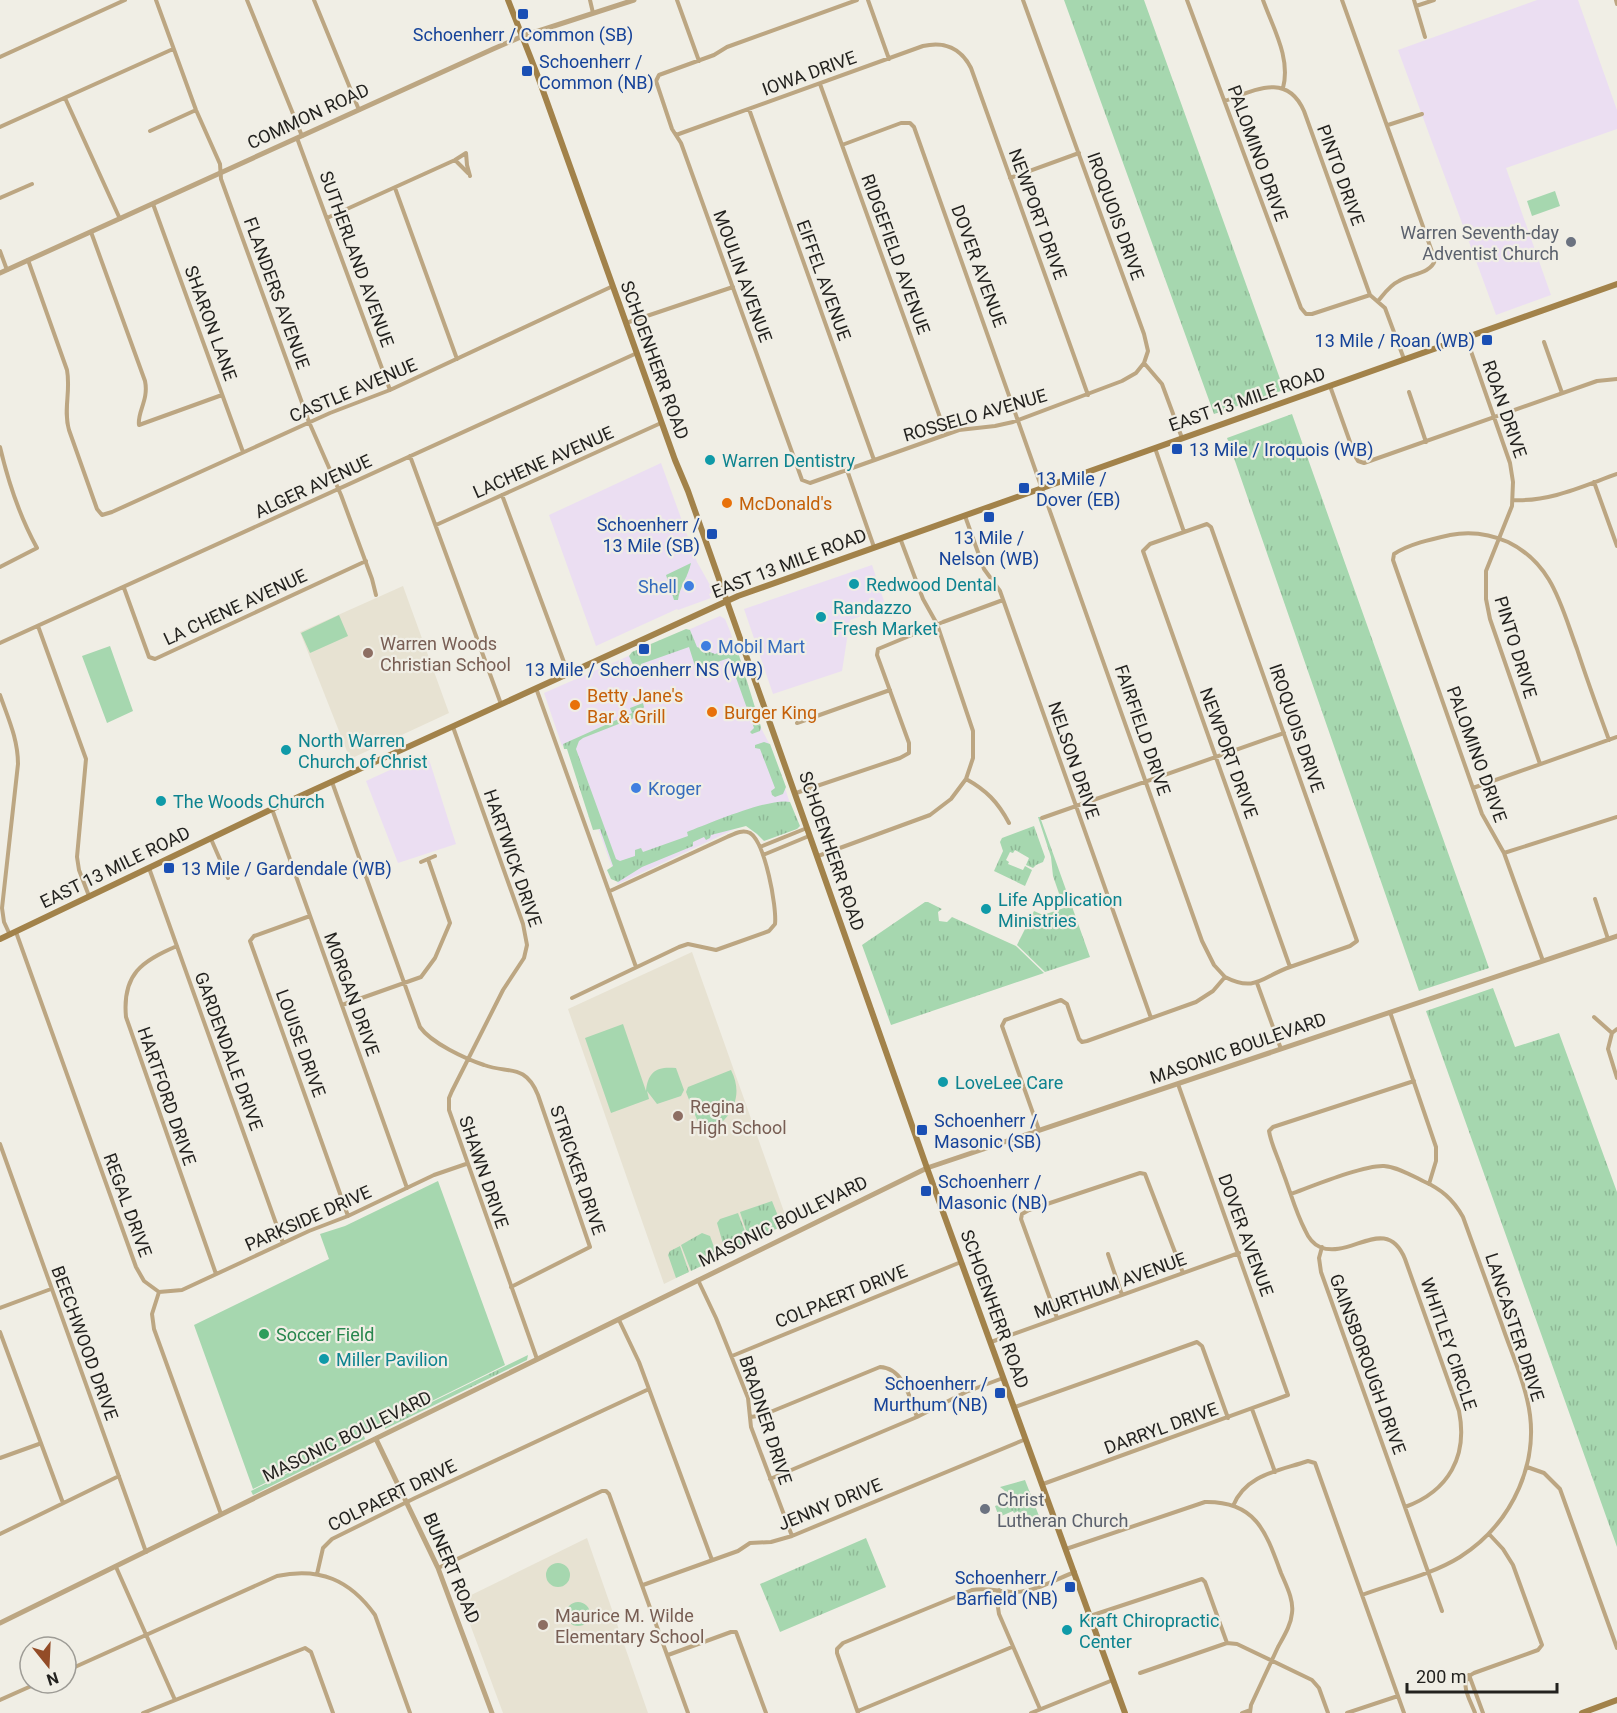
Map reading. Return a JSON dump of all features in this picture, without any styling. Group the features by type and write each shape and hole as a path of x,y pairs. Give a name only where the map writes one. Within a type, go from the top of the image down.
{"main road":[{"name":"SCHOENHERR ROAD","path":"508,0 728,601 927,1168 1125,1713"},
{"name":"EAST 13 MILE ROAD","path":"0,939 272,809 762,586 1617,284"},
{"path":"1582,1713 1617,1700"}],"street":[{"path":"0,57 125,0"},
{"name":"FLANDERS AVENUE","path":"156,0 196,110 220,164 221,179 309,422 339,488 376,595"},
{"name":"SUTHERLAND AVENUE","path":"247,0 390,390"},
{"path":"314,0 359,110"},
{"path":"590,0 593,13"},
{"name":"COMMON ROAD","path":"0,273 523,36 634,0"},
{"path":"677,0 699,61 714,56 727,47 857,0"},
{"path":"868,0 889,58"},
{"name":"IROQUOIS DRIVE","path":"1023,0 1144,334 1148,351 1144,363"},
{"name":"PALOMINO DRIVE","path":"1187,0 1299,304 1306,314 1316,313 1370,295"},
{"path":"1226,101 1259,88 1283,88 1286,77 1285,62 1263,0"},
{"path":"1342,0 1434,255 1434,264 1428,270 1396,282 1378,301"},
{"path":"1414,0 1425,37"},
{"path":"1416,6 1434,0"},
{"name":"IOWA DRIVE","path":"676,135 933,44 953,48"},
{"name":"NEWPORT DRIVE","path":"953,48 964,57 971,68 1088,395"},
{"path":"0,128 173,49"},
{"name":"MOULIN AVENUE","path":"699,61 657,78 656,83 681,143 801,479 807,483"},
{"name":"RIDGEFIELD AVENUE","path":"820,84 946,434"},
{"name":"PINTO DRIVE","path":"1283,88 1297,98 1304,111 1370,295"},
{"path":"65,98 120,219"},
{"name":"EIFFEL AVENUE","path":"749,109 874,460"},
{"path":"150,131 196,110"},
{"path":"1388,125 1422,114"},
{"name":"DOVER AVENUE","path":"842,145 902,123 910,123 914,127 1043,487"},
{"path":"327,218 466,153 470,176 455,160"},
{"path":"1010,178 1079,153"},
{"path":"0,198 32,184"},
{"path":"395,188 457,359"},
{"name":"SHARON LANE","path":"153,204 243,452"},
{"path":"91,232 145,381 146,399 139,425 222,395"},
{"path":"0,251 7,270"},
{"name":"CASTLE AVENUE","path":"28,260 66,365 69,380 66,417 69,430 97,509 102,515 309,422 390,390 613,286"},
{"path":"626,323 733,287"},
{"path":"1370,295 1378,301 1389,316 1404,359"},
{"name":"ROAN DRIVE","path":"1466,337 1510,463 1513,500 1510,514 1499,538"},
{"path":"1544,342 1563,393"},
{"name":"ALGER AVENUE","path":"0,643 637,353"},
{"path":"1144,363 1162,384 1182,438"},
{"name":"ROSSELO AVENUE","path":"807,483 966,428 1000,425 1019,420 1128,378 1144,363"},
{"path":"1330,386 1355,456 1358,461 1364,463 1600,380 1617,379"},
{"path":"1409,392 1426,442"},
{"name":"LACHENE AVENUE","path":"436,525 662,423"},
{"path":"0,447 16,499 31,539 37,548 0,567"},
{"path":"1155,447 1184,532"},
{"path":"410,456 501,704"},
{"path":"847,470 874,547"},
{"path":"1513,500 1528,501 1548,498 1617,474"},
{"path":"1594,482 1617,546"},
{"name":"FAIRFIELD DRIVE","path":"1043,487 1202,941 1214,965 1225,977"},
{"path":"502,495 568,673"},
{"name":"NELSON DRIVE","path":"965,515 984,569 998,588 1003,600 1151,1018"},
{"name":"IROQUOIS DRIVE","path":"1184,532 1210,524 1357,941 1350,946 1290,967"},
{"name":"NEWPORT DRIVE","path":"1184,532 1144,548 1148,566 1290,967"},
{"name":"PALOMINO DRIVE","path":"1499,538 1483,534 1454,534 1437,537 1394,554 1393,560 1473,788 1487,824 1504,853 1543,961"},
{"path":"817,856 930,815 951,799 966,779 974,749 973,727 937,624 923,599 900,538"},
{"path":"1499,538 1530,556 1546,573 1552,584 1608,740"},
{"name":"PINTO DRIVE","path":"1499,538 1486,571 1487,609 1540,764"},
{"name":"LA CHENE AVENUE","path":"124,588 149,657 155,659 366,561"},
{"path":"796,793 909,753 910,746 877,652 881,648 937,624 1003,600"},
{"path":"38,626 86,759 77,857 79,870 89,897"},
{"path":"536,687 636,967"},
{"path":"797,723 890,690"},
{"name":"REGAL DRIVE","path":"0,695 18,750 2,908 4,922 13,933 136,1267 144,1281 159,1292"},
{"name":"HARTWICK DRIVE","path":"452,726 526,936 524,958 503,990 469,1058"},
{"path":"1042,818 1284,733"},
{"path":"1473,788 1617,737"},
{"path":"966,779 989,794 1000,806 1009,823"},
{"path":"332,782 404,984 424,1033 432,1040 469,1058"},
{"name":"MORGAN DRIVE","path":"272,809 407,1188"},
{"path":"1504,853 1617,817"},
{"path":"760,848 807,828"},
{"path":"572,998 688,944 716,950 769,932 773,928 776,917 763,855 753,835 747,831 727,837 610,891"},
{"path":"763,855 810,836"},
{"path":"211,838 228,878"},
{"path":"421,862 435,856"},
{"path":"342,1005 404,984 427,972 449,928 447,912 428,859"},
{"name":"GARDENDALE DRIVE","path":"149,868 283,1243"},
{"path":"1595,899 1608,939"},
{"name":"LOUISE DRIVE","path":"310,916 254,936 250,941 348,1216"},
{"name":"MASONIC BOULEVARD","path":"0,1623 927,1168 1617,936"},
{"name":"HARTFORD DRIVE","path":"177,946 154,956 137,971 127,991 126,1017 216,1274"},
{"path":"1039,1130 1002,1023 1007,1018 1061,1000 1067,1004 1082,1042 1200,1000 1216,988 1225,977 1242,984 1257,983 1290,967"},
{"path":"1257,983 1281,1049"},
{"path":"1390,1012 1436,1147 1436,1161 1429,1184"},
{"path":"1594,1017 1612,1033"},
{"path":"1617,1029 1612,1033 1608,1049 1617,1078"},
{"name":"SHAWN DRIVE","path":"469,1058 448,1098 451,1119 537,1359"},
{"name":"STRICKER DRIVE","path":"469,1058 485,1066 512,1069 526,1077 534,1086 590,1245 587,1250 511,1287"},
{"path":"1322,1247 1315,1243 1306,1232 1269,1131 1273,1127 1414,1081"},
{"name":"DOVER AVENUE","path":"1178,1084 1288,1395"},
{"name":"BEECHWOOD DRIVE","path":"0,1144 146,1551"},
{"name":"PARKSIDE DRIVE","path":"159,1292 182,1290 434,1175 466,1164"},
{"name":"LANCASTER DRIVE","path":"1291,1194 1359,1171 1382,1166 1399,1170 1450,1197 1463,1217 1527,1400 1530,1428 1527,1467 1513,1502 1489,1534 1459,1558 1428,1572 1362,1595"},
{"path":"1057,1318 1022,1223 1022,1214 1029,1210 1140,1173 1145,1174 1183,1273"},
{"name":"WHITLEY CIRCLE","path":"1322,1247 1337,1249 1378,1238 1398,1245 1459,1411 1462,1442 1452,1471 1427,1497 1405,1507"},
{"name":"GAINSBOROUGH DRIVE","path":"1322,1247 1319,1258 1321,1272 1442,1611"},
{"name":"MURTHUM AVENUE","path":"991,1342 1239,1253"},
{"path":"1108,1254 1122,1295"},
{"name":"COLPAERT DRIVE","path":"732,1356 962,1262"},
{"name":"BRADNER DRIVE","path":"698,1280 748,1398 751,1427 792,1536"},
{"path":"0,1308 51,1289"},
{"path":"159,1292 152,1314 154,1329 221,1514"},
{"path":"619,1320 639,1362 712,1560"},
{"path":"0,1332 39,1444 63,1503"},
{"path":"1015,1407 1199,1342 1228,1418"},
{"path":"751,1417 763,1415 880,1367 890,1369 898,1375 917,1417"},
{"path":"770,1479 917,1417 966,1392 1003,1378"},
{"name":"COLPAERT DRIVE","path":"318,1574 326,1543 407,1502 649,1389"},
{"name":"DARRYL DRIVE","path":"1043,1484 1288,1395"},
{"path":"1252,1409 1275,1472"},
{"name":"JENNY DRIVE","path":"643,1585 738,1551 750,1543 771,1542 792,1536 1026,1438"},
{"name":"BUNERT ROAD","path":"376,1439 438,1568 492,1713"},
{"path":"0,1458 39,1444"},
{"path":"1233,1506 1248,1483 1308,1461 1314,1462 1404,1713"},
{"path":"1527,1467 1544,1473 1560,1490 1617,1648"},
{"path":"0,1534 119,1476"},
{"path":"438,1568 606,1491 643,1585 688,1713"},
{"path":"1066,1549 1198,1504 1216,1502 1233,1506 1251,1515 1266,1532 1292,1603 1292,1618 1250,1712 1242,1713"},
{"path":"1475,1713 1464,1683 1465,1679 1469,1675 1538,1650 1542,1645 1513,1565 1503,1549 1489,1534"},
{"path":"116,1567 175,1700"},
{"path":"1012,1647 858,1712 837,1649 843,1643 967,1592 989,1588 1016,1592 1027,1591 1075,1572"},
{"path":"78,1666 277,1576 296,1573 318,1574 348,1586 375,1615 410,1713"},
{"path":"1090,1616 1202,1579 1227,1643"},
{"path":"999,1590 998,1608 1012,1647 1040,1709"},
{"path":"668,1655 736,1632 766,1713"},
{"path":"1140,1673 1227,1643 1237,1644 1315,1682 1328,1713"},
{"path":"143,1713 303,1648 308,1648 333,1713"},
{"path":"1469,1675 1483,1713"},
{"path":"1031,1713 1113,1679"},
{"path":"0,1700 18,1692"},
{"path":"1347,1713 1398,1696"}],"shaded area":[{"path":"1537,0 1578,0 1617,110 1617,129 1506,168 1551,295 1496,315 1398,50"},
{"path":"661,463 697,562 714,592 709,594 711,598 677,609 596,646 549,515"},
{"path":"872,565 886,607 850,620 842,671 773,694 744,609"},
{"name":"Warren Woods Christian School","path":"403,586 449,713 350,759 300,632"},
{"path":"720,616 725,619 730,631 762,730 771,747 790,803 618,884 568,744 562,746 544,693"},
{"path":"427,753 456,844 398,863 366,781"},
{"name":"Regina High School","path":"692,952 788,1223 664,1284 568,1009"},
{"name":"Maurice M. Wilde Elementary School","path":"587,1538 648,1713 503,1713 461,1600"}],"green space":[{"path":"1064,0 1144,0 1284,390 1214,414"},
{"path":"1555,191 1560,206 1532,216 1527,201"},
{"path":"1292,414 1489,968 1419,991 1227,438"},
{"path":"691,563 678,600 674,600 666,575"},
{"path":"339,615 348,636 310,653 301,633"},
{"path":"686,629 690,630 697,647 715,654 734,647 738,652 761,727 760,731 752,734 750,732 754,728 729,658 700,668 695,666 689,647 641,664 640,669 634,667 629,656 632,652"},
{"path":"110,646 133,711 107,723 82,656"},
{"path":"643,703 644,707 639,716 583,738 576,749 616,859 620,861 635,856 635,850 641,848 643,852 688,836 687,832 709,823 769,803 790,802 800,826 764,841 746,826 711,835 706,840 704,837 693,842 693,846 642,867 618,882 611,879 607,870 613,866 600,829 593,830 567,749 564,749 563,744 632,713 630,708"},
{"path":"764,742 770,744 786,787 783,794 775,797 771,791 775,788 760,749 755,748 755,745"},
{"path":"1038,817 1040,817 1090,957 1045,972 1017,945 1034,911 1043,915 1064,908"},
{"path":"1034,826 1045,857 1043,862 1033,868 1026,865 1029,858 1015,850 1013,853 1010,852 1006,860 1008,864 1023,870 1025,866 1032,870 1025,886 994,871 1003,851 1000,842 1002,838"},
{"path":"925,902 942,909 938,912 939,921 947,922 952,917 1016,946 1044,973 891,1025 862,945"},
{"path":"1493,988 1515,1047 1559,1033 1617,1192 1617,1547 1426,1011"},
{"path":"623,1024 646,1091 649,1079 654,1072 663,1068 676,1068 684,1090 681,1096 657,1104 647,1091 649,1099 611,1113 585,1038"},
{"path":"731,1070 736,1091 732,1109 720,1124 703,1135 686,1092 688,1087"},
{"path":"438,1181 505,1365 253,1489 194,1325 329,1259 320,1234 345,1226"},
{"path":"772,1201 782,1226 750,1242 740,1212"},
{"path":"738,1213 749,1242 726,1254 717,1223 720,1219"},
{"path":"702,1233 710,1236 718,1258 691,1271 681,1245"},
{"path":"680,1246 689,1272 676,1278 668,1255 670,1251"},
{"path":"528,1355 527,1360 385,1429 385,1425"},
{"path":"364,1436 365,1439 253,1495 251,1491"},
{"path":"1025,1480 1039,1516 1007,1528 1006,1525 1017,1521 1020,1517 1018,1511 1014,1513 1013,1511 999,1517 995,1506 998,1505 997,1503 1003,1503 1007,1498 1009,1501 1000,1487"},
{"path":"866,1538 886,1587 780,1632 760,1584"},
{"path":"558,1563 566,1567 570,1575 566,1583 558,1587 550,1583 546,1575 550,1567"},
{"path":"578,1602 586,1606 590,1614 586,1622 578,1626 570,1622 566,1614 570,1606"}],"place":[{"name":"Schoenherr / Common (SB)","path":"523,14"},
{"name":"Schoenherr / Common (NB)","path":"527,71"},
{"name":"Warren Seventh-day Adventist Church","path":"1571,242"},
{"name":"13 Mile / Roan (WB)","path":"1487,340"},
{"name":"13 Mile / Iroquois (WB)","path":"1177,449"},
{"name":"Warren Dentistry","path":"710,460"},
{"name":"13 Mile / Dover (EB)","path":"1024,488"},
{"name":"McDonald's","path":"727,503"},
{"name":"13 Mile / Nelson (WB)","path":"989,517"},
{"name":"Schoenherr / 13 Mile (SB)","path":"712,534"},
{"name":"Redwood Dental","path":"854,584"},
{"name":"Shell","path":"689,586"},
{"name":"Randazzo Fresh Market","path":"821,617"},
{"name":"Mobil Mart","path":"706,646"},
{"name":"13 Mile / Schoenherr NS (WB)","path":"644,649"},
{"name":"Warren Woods Christian School","path":"368,653"},
{"name":"Betty Jane's Bar & Grill","path":"575,705"},
{"name":"Burger King","path":"712,712"},
{"name":"North Warren Church of Christ","path":"286,750"},
{"name":"Kroger","path":"636,788"},
{"name":"The Woods Church","path":"161,801"},
{"name":"13 Mile / Gardendale (WB)","path":"169,868"},
{"name":"Life Application Ministries","path":"986,909"},
{"name":"LoveLee Care","path":"943,1082"},
{"name":"Regina High School","path":"678,1116"},
{"name":"Schoenherr / Masonic (SB)","path":"922,1130"},
{"name":"Schoenherr / Masonic (NB)","path":"926,1191"},
{"name":"Soccer Field","path":"264,1334"},
{"name":"Miller Pavilion","path":"324,1359"},
{"name":"Schoenherr / Murthum (NB)","path":"1000,1393"},
{"name":"Christ Lutheran Church","path":"985,1509"},
{"name":"Schoenherr / Barfield (NB)","path":"1070,1587"},
{"name":"Maurice M. Wilde Elementary School","path":"543,1625"},
{"name":"Kraft Chiropractic Center","path":"1067,1630"}]}
